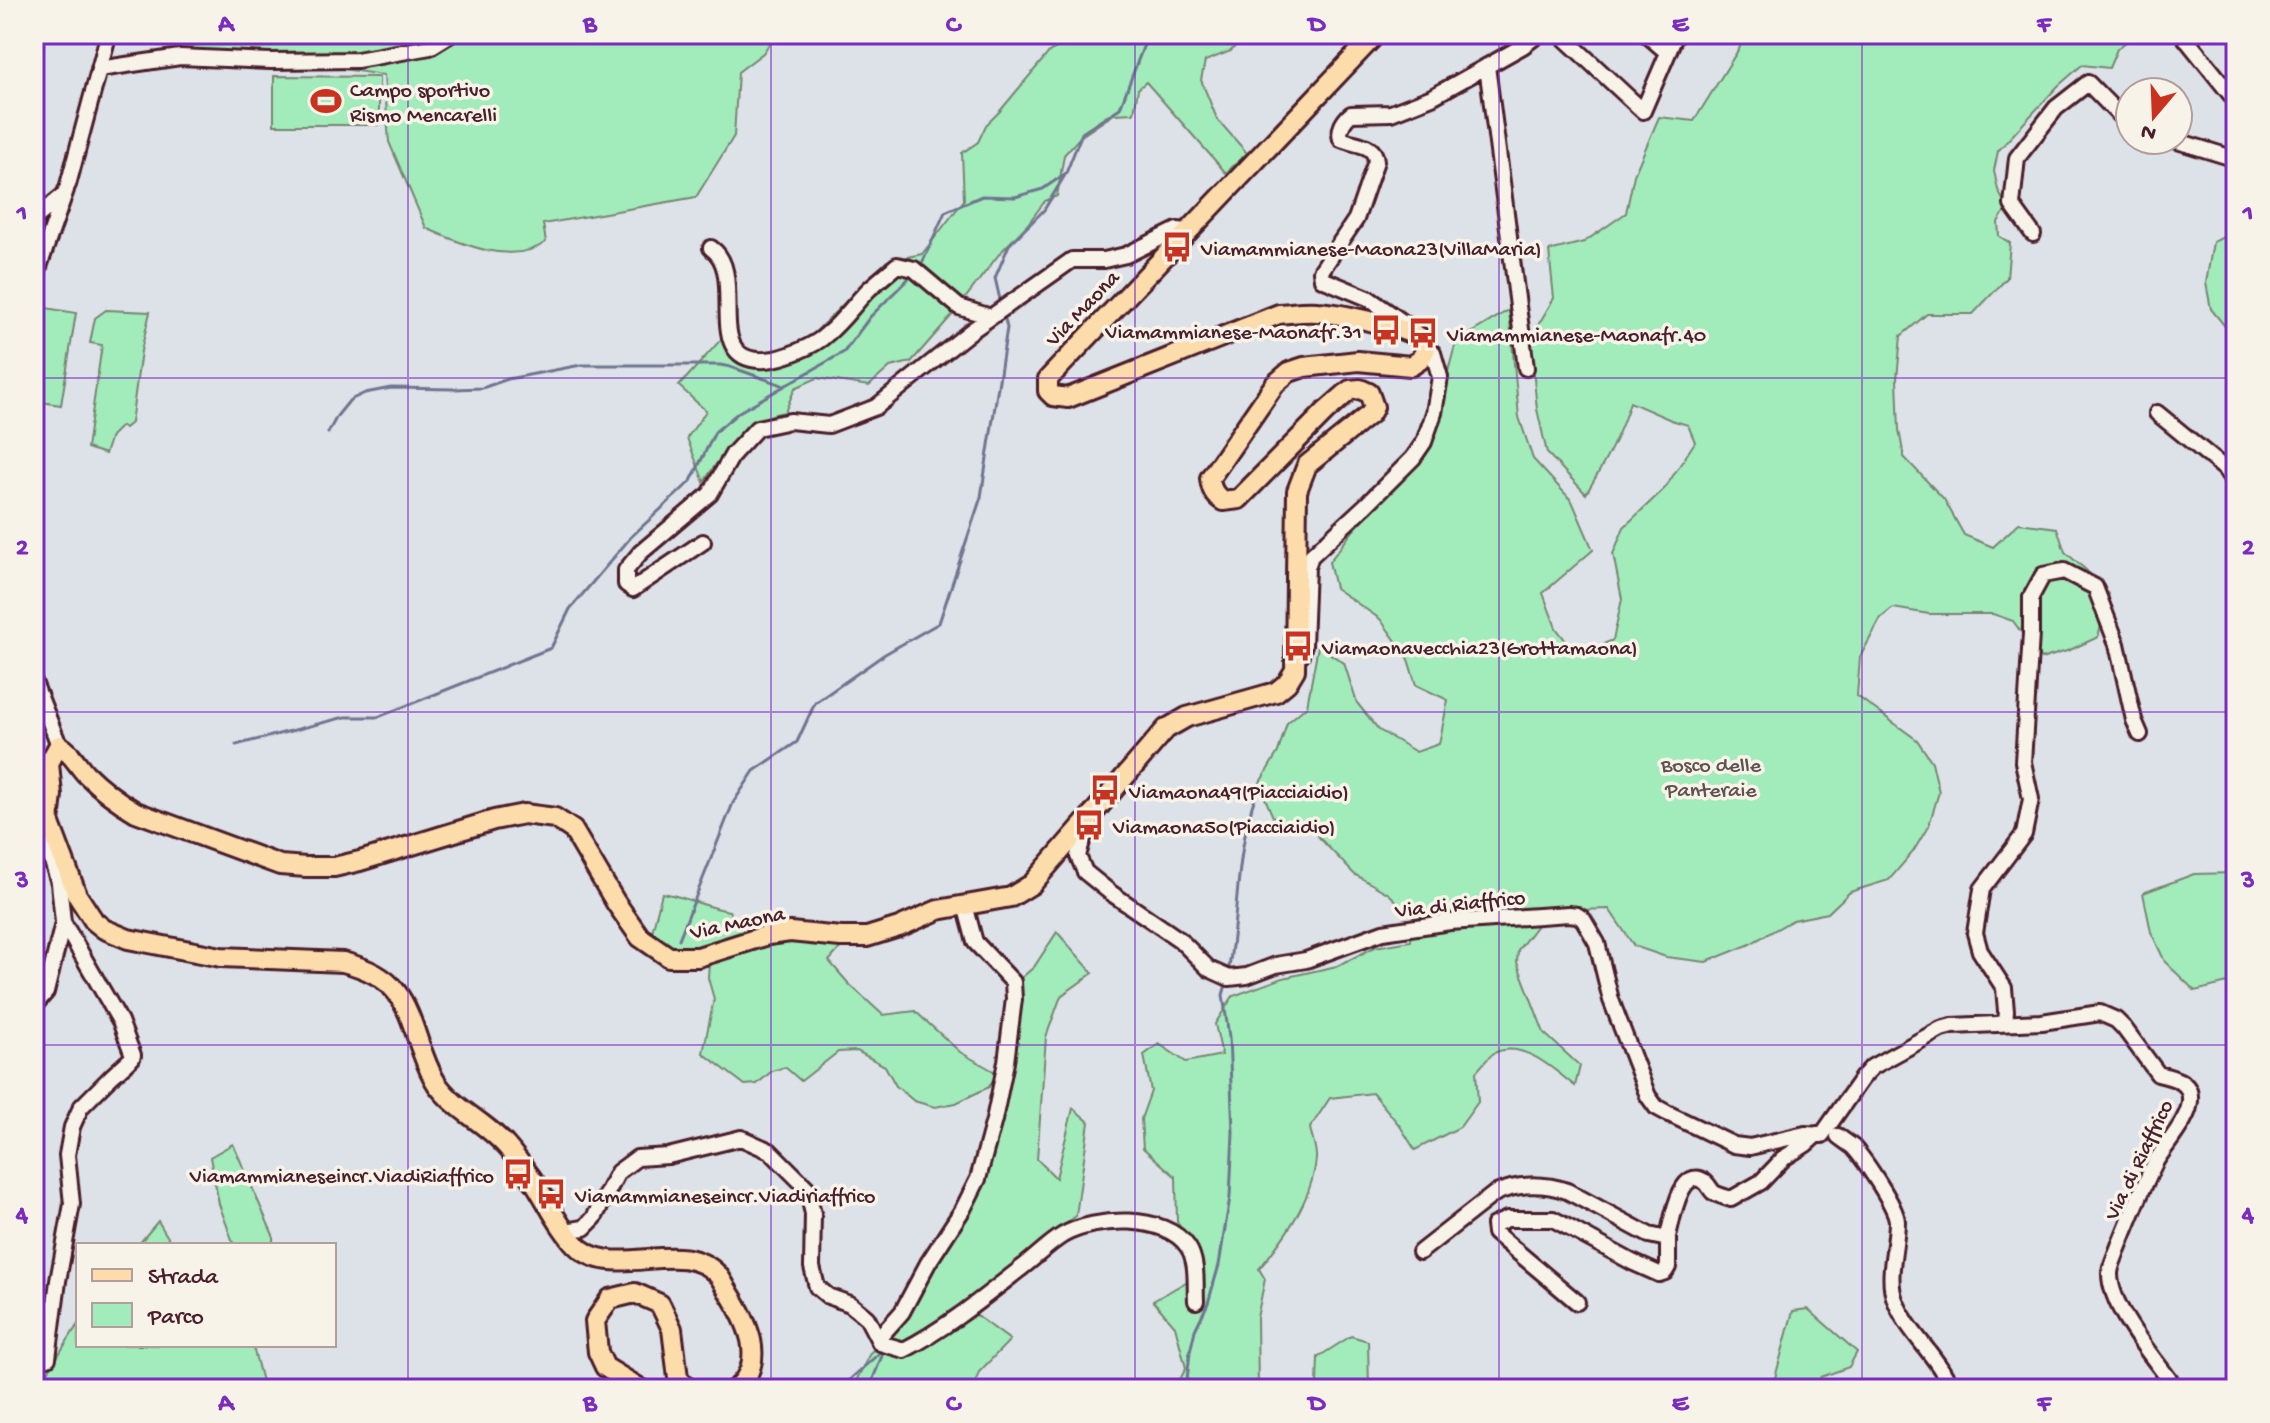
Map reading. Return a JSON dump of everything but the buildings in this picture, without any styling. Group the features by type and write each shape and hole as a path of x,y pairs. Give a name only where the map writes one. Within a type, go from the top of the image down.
{"main road":[{"name":"Via Maona","path":"1376,34 1051,373 1047,385 1053,396 1068,398 1279,314 1319,312 1405,330"},
{"path":"1295,670 1297,491 1307,465 1370,414 1374,407 1372,398 1360,389 1350,390 1239,499 1223,501 1215,496 1210,478 1275,384 1289,372 1304,367 1358,361 1411,366 1420,360 1426,349 1421,338 1405,330"},
{"name":"Via Maona","path":"59,745 103,790 136,812 241,852 292,867 334,867 524,814 555,818 573,830 640,937 669,957 698,957 768,935 790,932 867,937 938,910 1011,897 1022,892 1166,729 1187,717 1276,692 1287,683 1295,670"},
{"path":"59,745 51,757 49,769 52,795 49,821 73,887 94,921 118,936 221,957 343,962 359,966 382,979 406,1005 429,1072 444,1094 494,1132 508,1148 575,1244 586,1253 607,1259 673,1257 691,1260 718,1275 737,1304 750,1339 753,1364 744,1382 736,1389"},
{"path":"641,1389 605,1367 595,1340 595,1321 610,1299 635,1293 660,1304 672,1329 678,1378 688,1389"}],"street":[{"path":"34,48 35,34"},
{"path":"34,281 66,190 108,36 106,34"},
{"path":"99,69 180,57 270,61 357,60 430,47 451,34"},
{"path":"1405,330 1404,323 1368,298 1322,279 1321,271 1356,219 1376,161 1374,151 1368,147 1343,140 1340,131 1344,122 1351,114 1391,113 1432,97 1539,34"},
{"path":"1560,34 1643,111 1676,34"},
{"path":"1646,34 1668,53"},
{"path":"2182,34 2236,101"},
{"path":"1487,66 1526,368"},
{"path":"2033,234 2012,205 2017,158 2056,108 2088,83 2114,110"},
{"path":"2194,146 2236,159"},
{"path":"34,219 66,190"},
{"path":"703,542 633,589 626,584 626,570 640,553 710,494 733,454 757,428 790,421 829,425 876,407 991,317 1072,260 1104,260 1126,255 1177,230 1187,231"},
{"path":"711,248 717,252 727,277 728,336 735,350 745,357 765,360 795,353 826,336 869,289 897,265 914,269 959,307 991,317"},
{"path":"1295,670 1304,645 1307,567 1311,556 1413,458 1424,442 1434,413 1440,377 1433,353 1426,349"},
{"path":"2157,413 2224,468 2236,484"},
{"path":"2005,1024 2004,988 1980,951 1975,933 1982,889 2024,834 2031,799 2023,762 2031,597 2043,575 2064,571 2095,587 2117,644 2140,734"},
{"path":"34,685 59,745"},
{"path":"34,785 49,769"},
{"name":"Via di Riaffrico","path":"1102,805 1079,846 1078,856 1085,872 1102,888 1180,940 1209,969 1229,978 1247,976 1276,965 1306,960 1383,932 1450,922 1577,915 1597,943 1611,1000 1625,1039 1648,1096 1656,1107 1734,1145 1750,1147 1805,1134 1832,1136"},
{"path":"34,1006 49,984 63,922 59,883 48,849 46,832 49,821"},
{"path":"878,1339 902,1312 978,1179 1006,1062 1014,999 1013,982 975,942 965,905"},
{"path":"48,1358 72,1204 67,1155 72,1127 81,1107 133,1055 120,1021 63,922"},
{"name":"Via di Riaffrico","path":"1668,1236 1679,1194 1687,1182 1694,1179 1704,1181 1714,1193 1731,1199 1761,1182 1784,1158 1806,1144 1832,1136 1862,1078 1880,1062 1941,1029 2042,1022 2087,1014 2107,1015 2124,1028 2158,1074 2176,1078 2188,1088 2191,1099 2185,1117 2157,1160 2109,1272 2113,1292 2140,1343 2176,1389"},
{"path":"1832,1136 1855,1149 1897,1216 1891,1289 1918,1340 1946,1374 1951,1389"},
{"path":"565,1231 584,1228 594,1218 618,1172 637,1158 668,1156 741,1138 770,1151 807,1188 813,1214 812,1267 817,1287 828,1296 850,1304 867,1318 880,1343 904,1350 915,1344 962,1313 1063,1235 1096,1223 1141,1222 1179,1237 1190,1250 1195,1267 1196,1301"},
{"path":"1420,1252 1494,1194 1525,1186 1553,1186 1649,1235 1668,1236 1668,1267 1659,1274 1553,1219 1507,1219 1494,1225 1495,1233 1577,1302"}],"green space":[{"path":"175,34 776,34 763,53 738,72 734,136 696,197 543,224 546,242 532,249 502,253 470,246 426,228 389,142 384,75 288,61 180,57"},
{"path":"1069,34 1246,34 1231,51 1205,61 1201,80 1217,119 1247,153 1226,173 1146,82 1138,89 1134,113 1114,114 1080,137 1064,155 1057,196 1045,201 911,362 890,367 869,386 817,378 795,388 785,412 772,415 748,428 719,459 704,482 687,438 706,411 679,386 724,336 738,347 757,355 781,354 812,335 887,261 922,254 964,200 962,153 978,142 986,125 1050,51 1070,42"},
{"name":"Bosco delle Panteraie","path":"1743,34 2136,34 2117,49 2109,68 2082,65 2058,86 1998,151 1994,171 1998,190 2007,208 1998,222 1999,236 2010,243 2007,278 1973,314 1927,314 1901,336 1897,379 1899,430 1904,457 1944,499 1964,535 1993,547 2019,523 2057,528 2065,552 2109,594 2098,637 2041,659 2013,621 1993,614 1929,614 1893,608 1881,618 1860,657 1857,696 1917,740 1932,762 1939,792 1929,825 1913,852 1889,880 1850,892 1828,913 1793,920 1748,945 1706,962 1666,957 1634,946 1609,909 1548,911 1518,950 1517,962 1544,1033 1580,1066 1575,1086 1527,1053 1505,1050 1494,1053 1476,1072 1478,1102 1460,1127 1415,1150 1373,1093 1330,1098 1310,1128 1316,1155 1309,1190 1287,1232 1259,1269 1265,1279 1257,1318 1258,1389 1175,1389 1186,1368 1175,1326 1153,1301 1200,1274 1195,1249 1177,1222 1176,1177 1143,1148 1141,1119 1151,1091 1144,1055 1159,1044 1186,1062 1222,1055 1215,1024 1233,996 1283,978 1337,966 1375,947 1411,941 1413,917 1389,894 1354,874 1313,831 1273,817 1259,784 1278,752 1287,723 1307,706 1318,646 1344,663 1357,703 1379,730 1416,752 1439,744 1448,700 1416,685 1407,656 1380,619 1335,588 1329,562 1427,449 1456,342 1509,310 1519,417 1533,459 1572,501 1593,550 1543,593 1556,628 1577,655 1613,640 1622,599 1613,554 1624,527 1665,488 1695,442 1688,425 1630,402 1611,449 1586,494 1547,453 1537,409 1530,339 1554,298 1549,251 1584,242 1626,213 1634,175 1659,117 1694,121 1740,47"},
{"name":"Campo sportivo Rismo Mencarelli","path":"274,76 379,77 379,125 274,125"},
{"path":"2236,231 2236,340 2211,309 2206,283 2213,242"},
{"path":"34,306 76,313 61,405 34,401"},
{"path":"106,310 150,312 131,423 125,428 121,426 111,436 105,454 87,448 102,345 90,343 95,318"},
{"path":"2236,873 2236,981 2195,991 2165,962 2151,932 2143,893 2194,874"},
{"path":"662,893 729,911 745,933 843,945 829,961 883,1015 915,1011 960,1052 997,1073 989,1087 956,1103 935,1107 914,1101 896,1086 885,1066 857,1051 838,1052 801,1081 785,1067 772,1071 757,1084 745,1085 703,1053 714,999 708,978 709,962 667,948 651,936"},
{"path":"1057,932 1093,973 1061,996 1046,1037 1037,1159 1056,1178 1073,1108 1089,1122 1076,1216 965,1307 1010,1340 979,1372 973,1389 852,1389 870,1353 898,1324 956,1235 977,1193 1017,1023 1020,979 1034,967"},
{"path":"233,1144 273,1235 273,1243 233,1243 219,1204 210,1157"},
{"path":"158,1221 170,1241 168,1243 140,1243"},
{"path":"1808,1309 1857,1352 1849,1367 1821,1377 1816,1389 1772,1389 1793,1311"},
{"path":"76,1327 76,1347 253,1347 264,1389 37,1389"},
{"path":"1351,1336 1368,1341 1369,1389 1312,1389 1317,1383 1318,1357"}],"waterway":[{"path":"920,268 945,212 982,196 1015,197 1043,189 1066,173 1082,133 1120,108 1148,34"},
{"path":"1001,304 995,278 1009,245 1044,210 1065,175"},
{"path":"236,745 345,717 378,717 551,648 570,609 631,537 691,481 715,432 739,412 844,352 870,317 912,275"},
{"path":"679,939 733,803 754,771 797,742 815,703 885,654 939,623 981,497 1007,328 1004,315"},
{"path":"328,433 350,400 365,393 391,388 482,388 508,379 581,365 720,365 782,385"},
{"path":"1228,973 1241,859 1257,792"},
{"path":"1186,1389 1195,1330 1208,1303 1219,1265 1230,1197 1233,1132 1229,1037 1223,995 1227,981"},
{"path":"2232,1273 2236,1272"},
{"path":"869,1389 885,1348"},
{"path":"839,1389 883,1350"}],"place":[{"name":"Campo sportivo Rismo Mencarelli","path":"326,101"},
{"name":"Viamammianese-Maona23(VillaMaria)","path":"1177,247"},
{"name":"Viamammianese-Maonafr.31","path":"1386,330"},
{"name":"Viamammianese-Maonafr.40","path":"1423,333"},
{"name":"Viamaonavecchia23(Grottamaona)","path":"1298,646"},
{"name":"Viamaona49(Piacciaidio)","path":"1105,790"},
{"name":"Viamaona50(Piacciaidio)","path":"1089,825"},
{"name":"Viamammianeseincr.ViadiRiaffrico","path":"518,1174"},
{"name":"Viamammianeseincr.Viadiriaffrico","path":"551,1194"}]}
